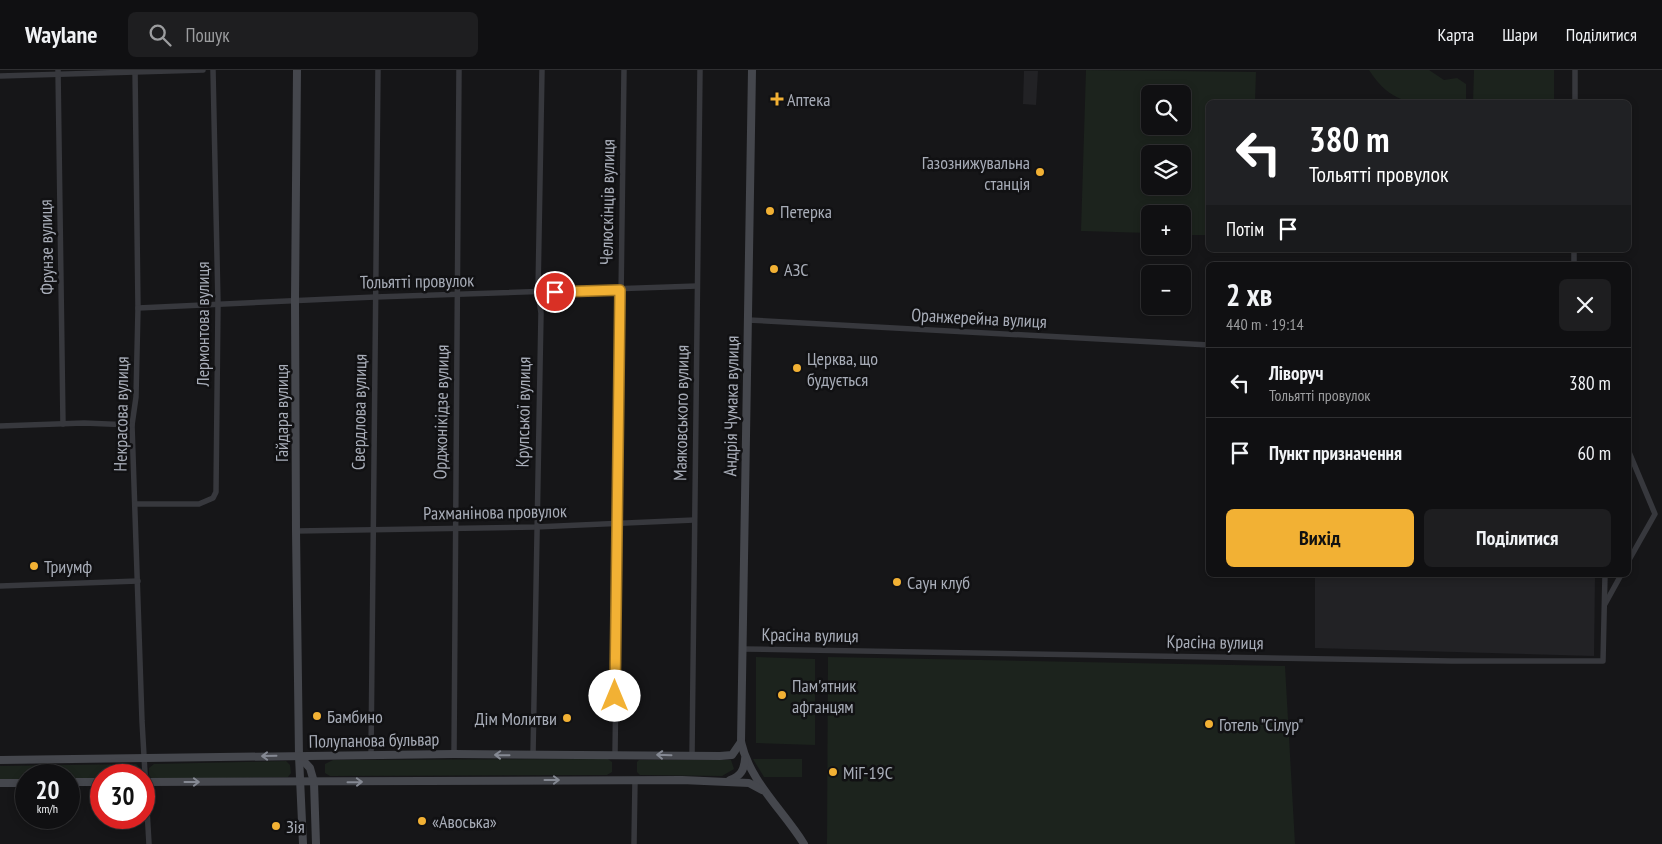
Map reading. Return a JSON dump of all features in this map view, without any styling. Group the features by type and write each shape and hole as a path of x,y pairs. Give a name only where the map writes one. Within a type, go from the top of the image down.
{"street":[{"path":"0,76 203,70"},
{"name":"Лермонтова вулиця","path":"135,504 199,504 213,498 216,492 218,304 213,70"},
{"name":"Гайдара вулиця","path":"296,70 296,531 299,756 303,844"},
{"name":"Свердлова вулиця","path":"371,755 378,70"},
{"name":"Орджонікідзе вулиця","path":"454,754 459,70"},
{"name":"Крупської вулиця","path":"533,756 542,70"},
{"name":"Челюскінців вулиця","path":"615,754 624,70"},
{"name":"Маяковського вулиця","path":"692,756 700,70"},
{"name":"Андрія Чумака вулиця","path":"752,70 741,742 745,758 756,779 804,844"},
{"path":"1575,70 1575,100"},
{"name":"Некрасова вулиця","path":"135,72 138,308 136,397 132,425 144,764"},
{"name":"Фрунзе вулиця","path":"58,73 63,424"},
{"name":"Тольятті провулок","path":"138,308 295,300 457,296 697,286"},
{"name":"Оранжерейна вулиця","path":"748,320 1206,345"},
{"path":"0,426 63,424 132,425"},
{"path":"1631,457 1654,514 1631,556"},
{"name":"Рахманінова провулок","path":"296,531 535,527 694,520"},
{"name":"Красіна вулиця","path":"742,649 1364,660 1603,660 1605,577"},
{"path":"1604,605 1620,577"},
{"path":"0,586 138,581"},
{"name":"Полупанова бульвар","path":"0,760 454,754 692,756 732,755 741,742"},
{"path":"299,756 310,768 314,782 316,844"},
{"path":"728,780 738,777 744,768 745,758"},
{"path":"634,844 635,780"},
{"path":"155,782 728,780 749,783 767,792"},
{"path":"0,783 15,782"},
{"name":"Некрасова вулиця","path":"148,829 149,844"}],"shaded area":[{"path":"1086,70 1256,72 1255,100 1206,100 1206,235 1191,235 1191,205 1141,205 1141,233 1081,231"},
{"path":"1369,70 1429,70 1444,80 1457,78 1466,84 1466,100 1406,100 1389,92"},
{"path":"1474,70 1554,70 1554,100 1473,100"},
{"path":"1024,71 1038,71 1036,105 1023,104"},
{"path":"1315,577 1595,577 1594,656 1315,648"},
{"path":"756,657 815,659 815,745 756,743"},
{"path":"828,657 1285,666 1295,844 827,844"},
{"path":"608,759 612,762 612,772 607,775 330,776 325,773 325,764 333,760"},
{"path":"753,759 802,759 802,777 764,777"},
{"path":"639,760 731,760 734,769 722,776 640,775 637,772 637,762"},
{"path":"286,761 290,765 291,773 288,777 155,779 154,764"},
{"path":"80,765 90,765 90,779 80,779"},
{"path":"0,766 15,766 15,779 0,779"}],"place":[{"name":"Аптека","path":"777,99"},
{"name":"Газознижувальна станція","path":"1040,172"},
{"name":"Петерка","path":"770,211"},
{"name":"АЗС","path":"774,269"},
{"name":"Церква, що будується","path":"797,368"},
{"name":"Триумф","path":"34,566"},
{"name":"Саун клуб","path":"897,582"},
{"name":"Пам'ятник афганцям","path":"782,695"},
{"name":"Бамбино","path":"317,716"},
{"name":"Дім Молитви","path":"567,718"},
{"name":"Готель \"Сілур\"","path":"1209,724"},
{"name":"МіГ-19С","path":"833,772"},
{"name":"«Авоська»","path":"422,821"},
{"name":"Зія","path":"276,826"}],"route":[{"path":"555,292 620,290 615,696"}]}
